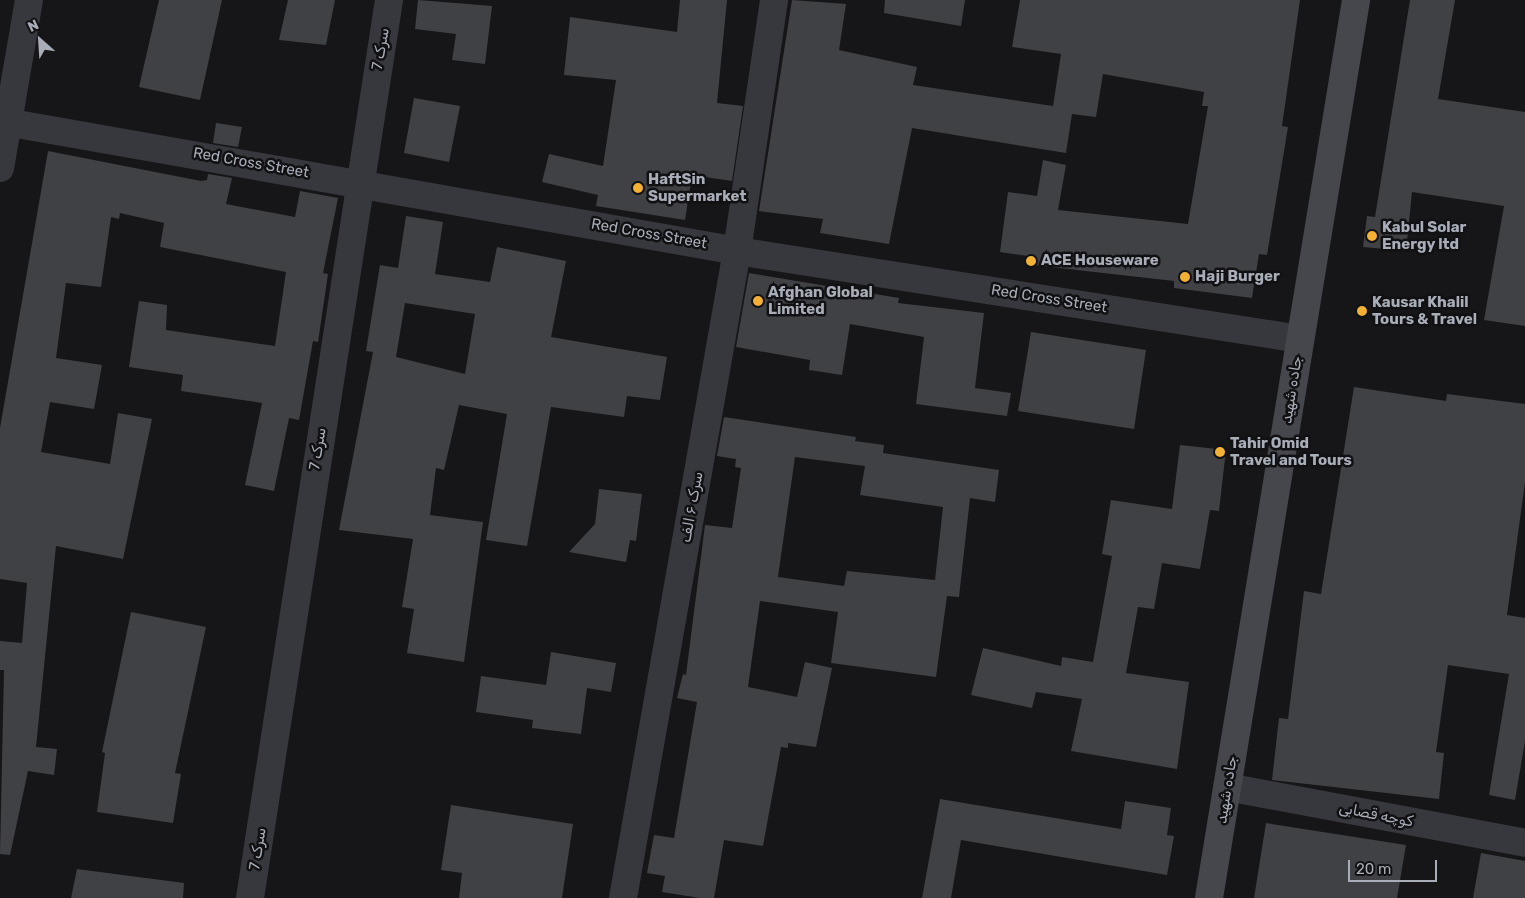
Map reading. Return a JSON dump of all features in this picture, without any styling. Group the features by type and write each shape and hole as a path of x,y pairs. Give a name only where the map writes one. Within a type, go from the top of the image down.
{"main road":[{"name":"جاده شهید","path":"1209,898 1356,0"}],"street":[{"path":"0,168 4,121 29,0"},
{"name":"سرک 7","path":"250,898 358,180 389,0"},
{"name":"سرک ۶ الف","path":"623,898 737,251 774,0"},
{"name":"Red Cross Street","path":"4,121 358,180 737,251 1300,339"},
{"name":"کوچه قصابی","path":"1227,787 1525,843"}],"building":[{"path":"159,0 222,0 200,100 139,87"},
{"path":"288,0 335,0 326,45 279,40"},
{"path":"418,0 492,6 485,64 452,60 456,34 415,29"},
{"path":"680,0 727,0 717,103 743,106 732,181 692,175 685,220 596,206 598,195 542,182 549,154 603,166 616,80 564,75 570,17 677,32"},
{"path":"792,0 846,4 839,50 917,67 913,85 1053,106 1061,54 1012,47 1020,0 1300,0 1282,126 1288,127 1267,255 1259,254 1252,298 1174,288 1174,281 1033,265 1034,257 1000,252 1008,192 1037,196 1043,160 1066,165 1058,210 1188,224 1208,106 1202,106 1204,92 1103,74 1096,117 1072,114 1066,153 912,128 889,244 820,233 823,219 759,211"},
{"path":"885,0 965,0 961,26 884,13"},
{"path":"1410,0 1455,0 1438,99 1525,112 1525,326 1484,320 1504,206 1412,192 1406,251 1363,247 1367,216 1375,217"},
{"path":"414,98 460,106 449,162 404,153"},
{"path":"216,123 242,127 238,147 213,143"},
{"path":"48,151 201,181 207,180 208,174 232,178 226,204 295,217 300,191 338,198 323,273 328,274 318,342 313,341 299,420 289,418 274,491 245,485 262,403 181,391 183,375 129,367 139,301 167,305 166,330 275,346 286,272 160,247 164,223 120,213 119,219 111,217 101,287 66,283 56,358 102,365 94,409 50,402 41,452 110,464 118,413 152,419 123,559 56,546 36,747 57,749 54,775 28,771 10,855 0,854 4,670 0,670 0,641 22,643 27,583 0,579 0,428"},
{"path":"406,216 443,222 435,274 490,282 497,247 566,261 551,337 667,357 660,400 627,396 624,417 551,407 527,546 486,540 507,414 459,405 444,470 436,468 430,515 483,522 464,662 407,653 414,609 402,607 413,539 339,530 373,352 366,351 380,265 398,268","holes":["405,303 475,314 465,374 396,357"]},
{"path":"749,273 899,298 898,303 984,313 975,388 1011,393 1007,416 916,404 924,337 850,324 842,375 809,370 810,360 736,347"},
{"path":"1031,332 1146,350 1134,429 1018,411"},
{"path":"1354,387 1446,401 1447,394 1525,404 1525,482 1507,615 1525,618 1525,741 1515,800 1489,795 1509,674 1448,665 1436,752 1444,753 1439,799 1272,780 1279,718 1288,719 1304,591 1321,594"},
{"path":"724,417 856,437 855,441 884,445 883,453 999,470 995,502 970,498 959,597 947,596 936,677 831,663 838,612 760,601 748,687 797,697 805,662 832,668 816,747 788,743 788,748 781,747 763,846 724,840 714,898 700,898 662,892 665,876 647,873 654,835 674,838 697,702 677,698 683,674 686,675 705,525 732,528 741,468 735,467 736,459 717,456","holes":["795,457 865,466 860,495 943,507 935,580 847,571 844,586 778,577"]},
{"path":"1180,445 1226,450 1219,511 1210,510 1200,569 1162,563 1154,609 1138,607 1126,673 1189,682 1177,769 1071,751 1082,699 1036,692 1032,708 971,695 983,648 1061,666 1062,657 1093,662 1112,556 1102,554 1111,500 1172,509"},
{"path":"599,489 642,494 636,541 630,540 626,562 569,552 595,524"},
{"path":"131,612 206,627 175,773 181,774 173,823 97,812 105,753 102,752"},
{"path":"551,652 616,663 611,692 587,688 581,734 532,728 533,720 476,712 481,676 546,685"},
{"path":"940,799 1121,829 1125,801 1171,808 1167,835 1174,836 1167,875 961,840 951,898 922,898"},
{"path":"451,805 573,824 562,898 459,898 462,873 441,870"},
{"path":"1266,823 1406,845 1397,898 1254,898"},
{"path":"1481,853 1525,861 1525,898 1473,898"},
{"path":"77,869 184,883 183,898 71,898"}],"place":[{"name":"HaftSin Supermarket","path":"638,188"},
{"name":"Kabul Solar Energy ltd","path":"1372,236"},
{"name":"ACE Houseware","path":"1031,261"},
{"name":"Haji Burger","path":"1185,277"},
{"name":"Afghan Global Limited","path":"758,301"},
{"name":"Kausar Khalil Tours & Travel","path":"1362,311"},
{"name":"Tahir Omid Travel and Tours","path":"1220,452"}]}
